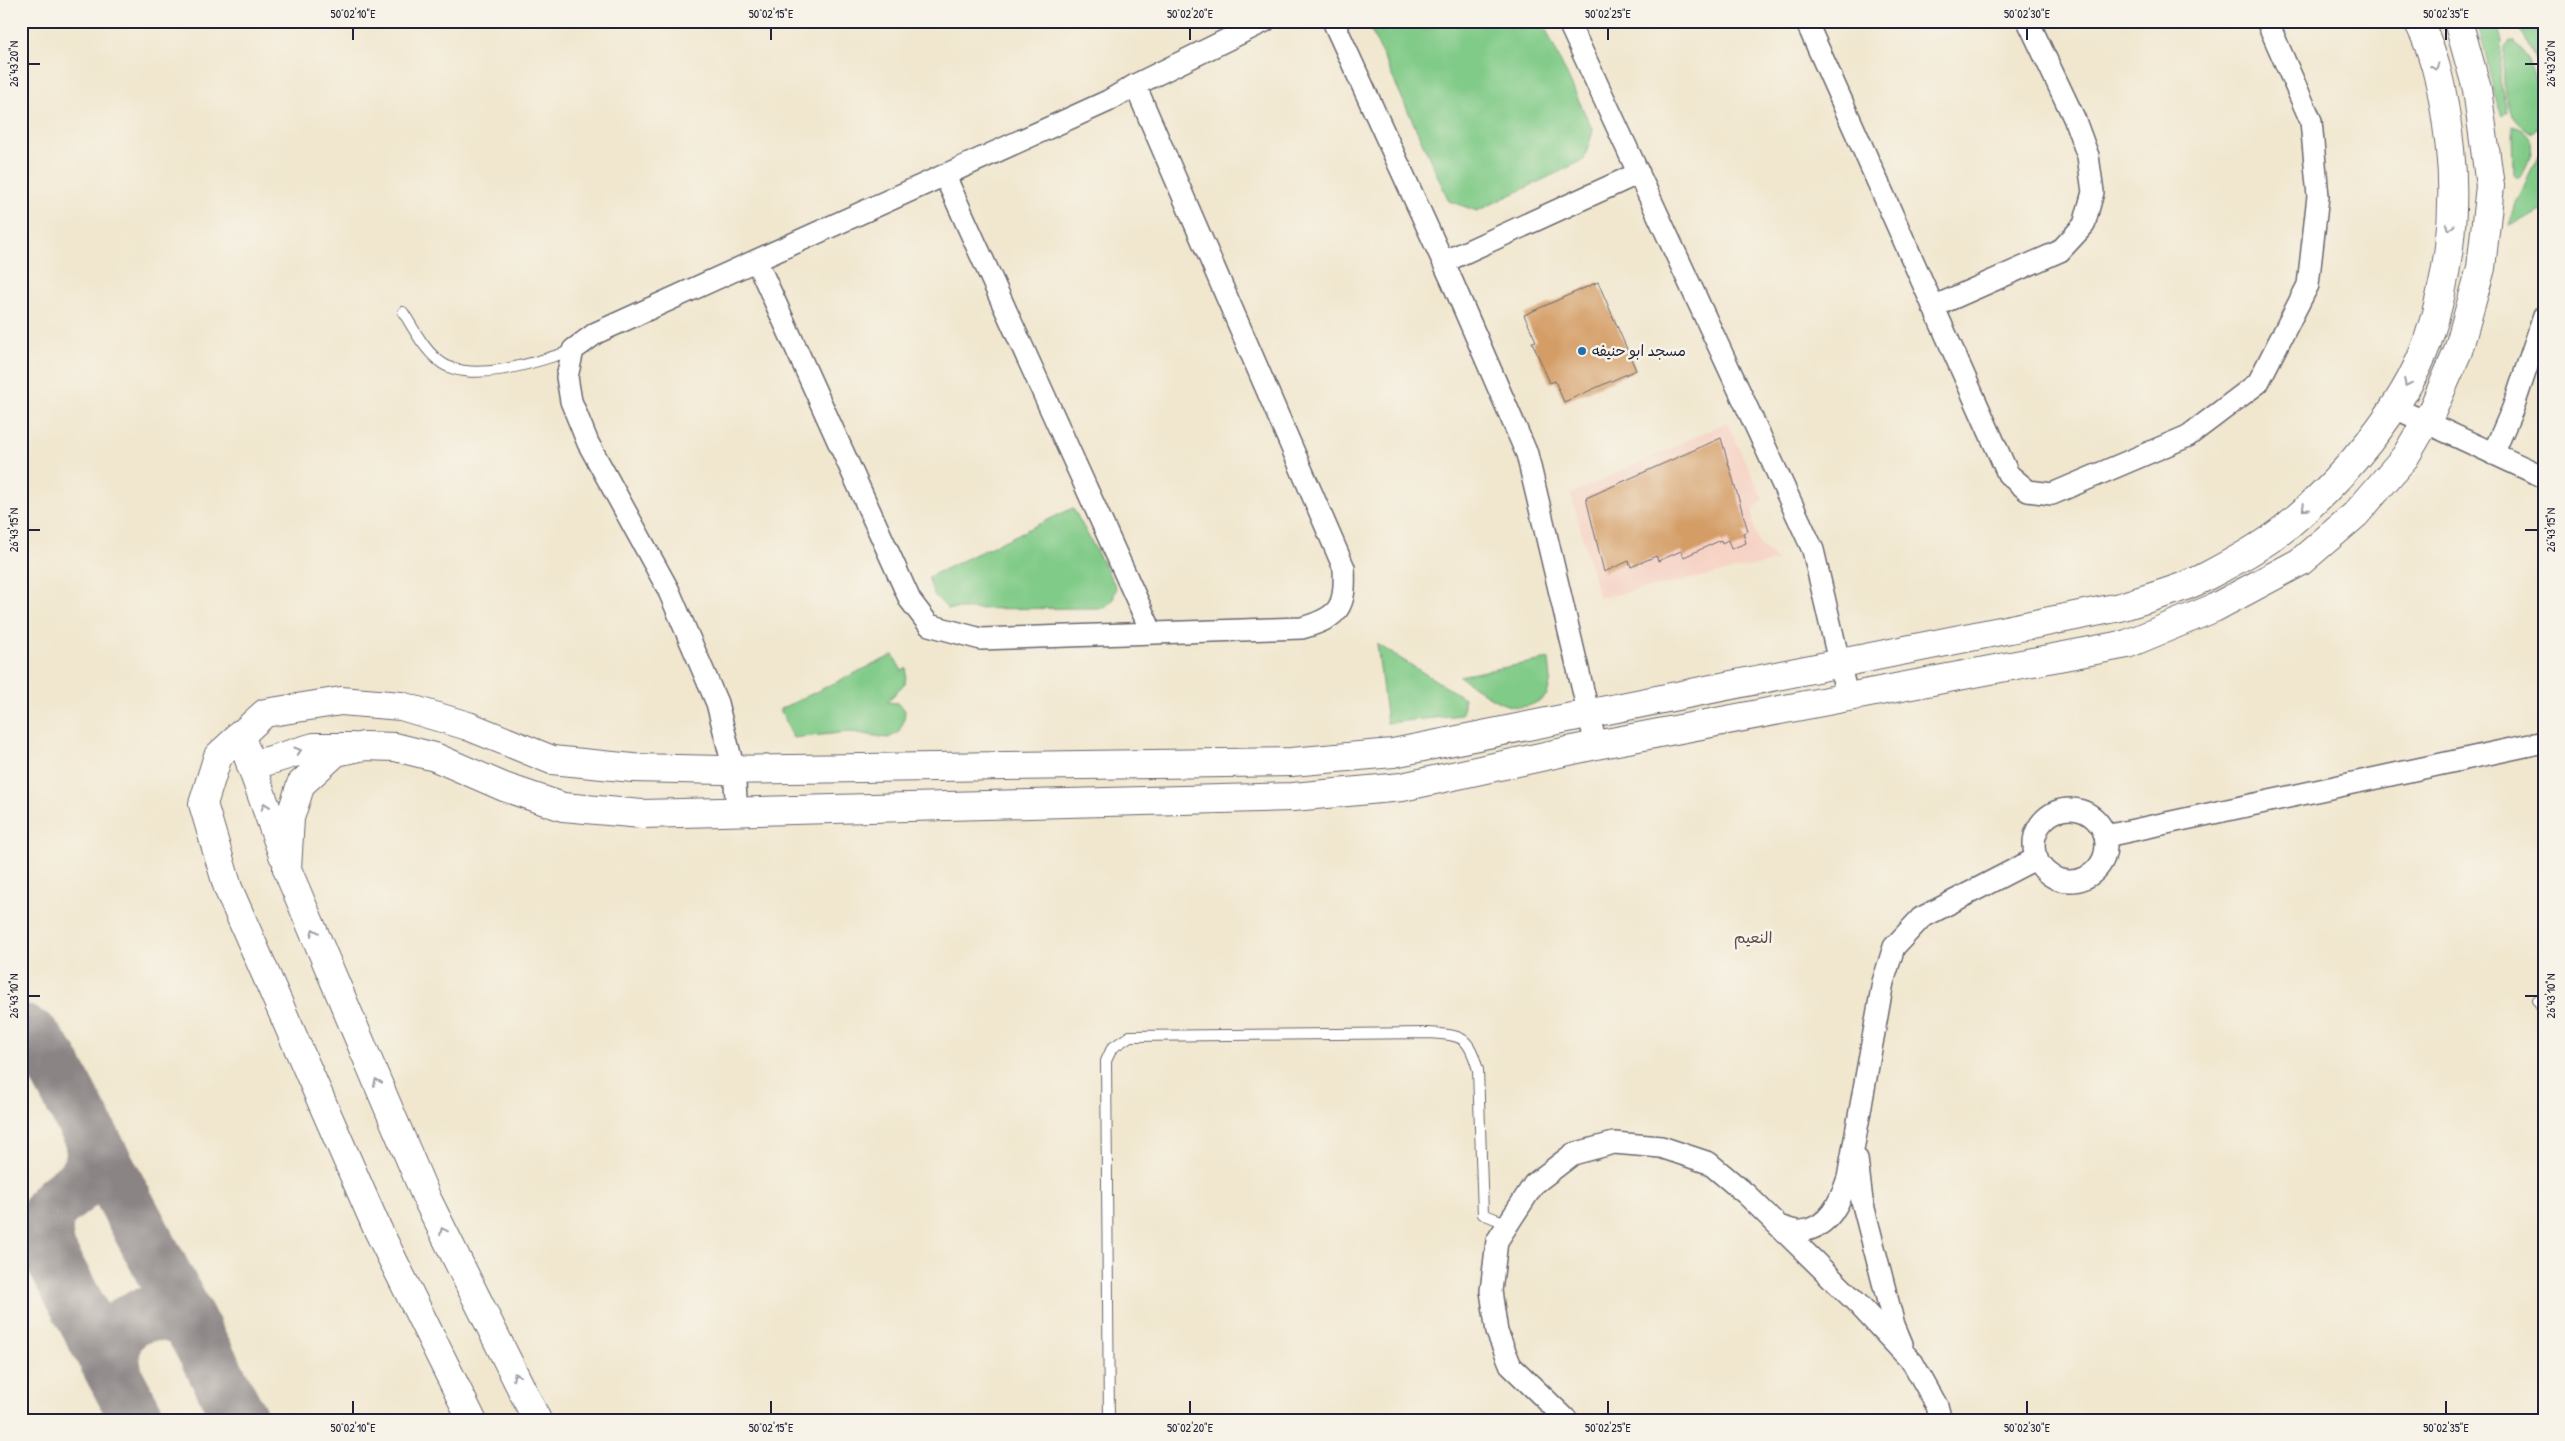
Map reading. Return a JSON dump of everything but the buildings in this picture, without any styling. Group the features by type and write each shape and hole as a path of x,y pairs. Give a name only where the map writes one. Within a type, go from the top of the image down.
{"main road":[{"path":"472,1420 377,1228 228,888 202,804 218,756 265,713 341,701 401,706 468,726 552,760 633,768 734,770 1291,762 1393,752 2120,607 2204,578 2285,528 2334,481 2369,443 2393,407 2427,343 2448,261 2454,185 2443,92 2418,21"},
{"path":"251,766 314,746 395,747 435,757 504,787 563,807 642,814 1293,797 1402,787 1596,745 2128,644 2214,608 2300,562 2356,514 2405,457 2425,422 2458,351 2481,268 2490,186 2477,89 2458,21"},
{"path":"240,734 288,869 427,1198 538,1420"},
{"path":"288,869 290,818 301,784 336,752 362,747"}],"street":[{"path":"737,812 734,770 717,703 668,589 588,443 571,401 566,377 572,350 596,333 757,262 1108,101 1134,86 1265,21"},
{"path":"1333,21 1444,262 1527,454 1596,745"},
{"path":"1568,21 1813,550 1838,664 1847,696"},
{"path":"1806,21 2008,474 2028,491 2052,494 2188,436 2258,383 2308,285 2318,196 2311,121 2267,21"},
{"path":"1933,307 2060,250 2084,225 2093,192 2088,156 2074,118 2028,21"},
{"path":"757,262 910,600 929,625 982,639 1302,628 1326,621 1340,607 1345,588 1344,568 1134,86"},
{"path":"1444,262 1639,173"},
{"path":"945,176 1152,633"},
{"path":"2493,454 2513,408 2544,316"},
{"path":"2393,407 2544,477"},
{"path":"2106,836 2544,742"},
{"path":"2059,810 2083,811 2101,825 2106,836 2103,860 2096,870 2087,877 2075,880 2064,880 2052,876 2043,868 2037,858 2034,846 2041,824 2059,810"},
{"path":"1779,1226 1801,1231 1822,1223 1838,1205 1848,1178 1883,982 1894,947 1921,918 2037,858"},
{"path":"1854,1138 1862,1200 1894,1325 1909,1358 1937,1406 1941,1420"},
{"path":"1567,1420 1511,1366 1497,1332 1491,1291 1497,1241 1534,1184 1573,1154 1614,1143 1661,1147 1709,1163 1746,1194 1859,1304 1909,1358"}],"lane":[{"path":"403,312 427,350 441,363 464,371 492,370 531,364 572,350"},
{"path":"2544,997 2538,1000 2544,1012"},
{"path":"1109,1420 1106,1061 1112,1048 1130,1036 1428,1033 1456,1035 1472,1047 1478,1070 1483,1214 1508,1224"}],"shaded area":[{"path":"1727,422 1763,499 1753,511 1756,535 1760,545 1778,561 1599,598 1571,494"}],"green space":[{"path":"1367,21 1542,21 1593,131 1584,160 1477,211 1449,201"},
{"path":"2476,21 2496,21 2502,41 2500,81 2507,112 2502,116 2494,93"},
{"path":"2512,21 2544,21 2544,78 2524,37"},
{"path":"2510,41 2515,42 2528,60 2535,82 2538,118 2537,129 2532,133 2514,117 2508,107 2505,96 2505,47"},
{"path":"2513,126 2522,129 2528,134 2532,147 2528,162 2520,177 2514,176"},
{"path":"2544,144 2544,210 2509,226 2516,203"},
{"path":"1073,508 1116,587 1113,600 1104,608 948,609 934,595 928,577"},
{"path":"1377,644 1464,698 1464,707 1461,715 1387,723"},
{"path":"893,655 902,671 907,668 905,683 887,702 897,703 905,710 904,721 898,733 888,738 850,732 793,738 780,709"},
{"path":"1549,659 1551,679 1547,695 1535,703 1524,707 1502,703 1491,698 1459,676"}],"taxiway":[{"path":"21,1031 33,1037 52,1062 241,1420"},
{"path":"91,1136 93,1159 87,1174 79,1184 60,1199 47,1217 46,1232 49,1252 138,1420"},
{"path":"115,1374 112,1356 114,1344 118,1334 132,1320 151,1314 172,1315 183,1320 195,1332"}],"place":[{"name":"مسجد ابو حنيفه","path":"1582,351"}],"district":[{"name":"النعيم","path":"1753,937"}]}
